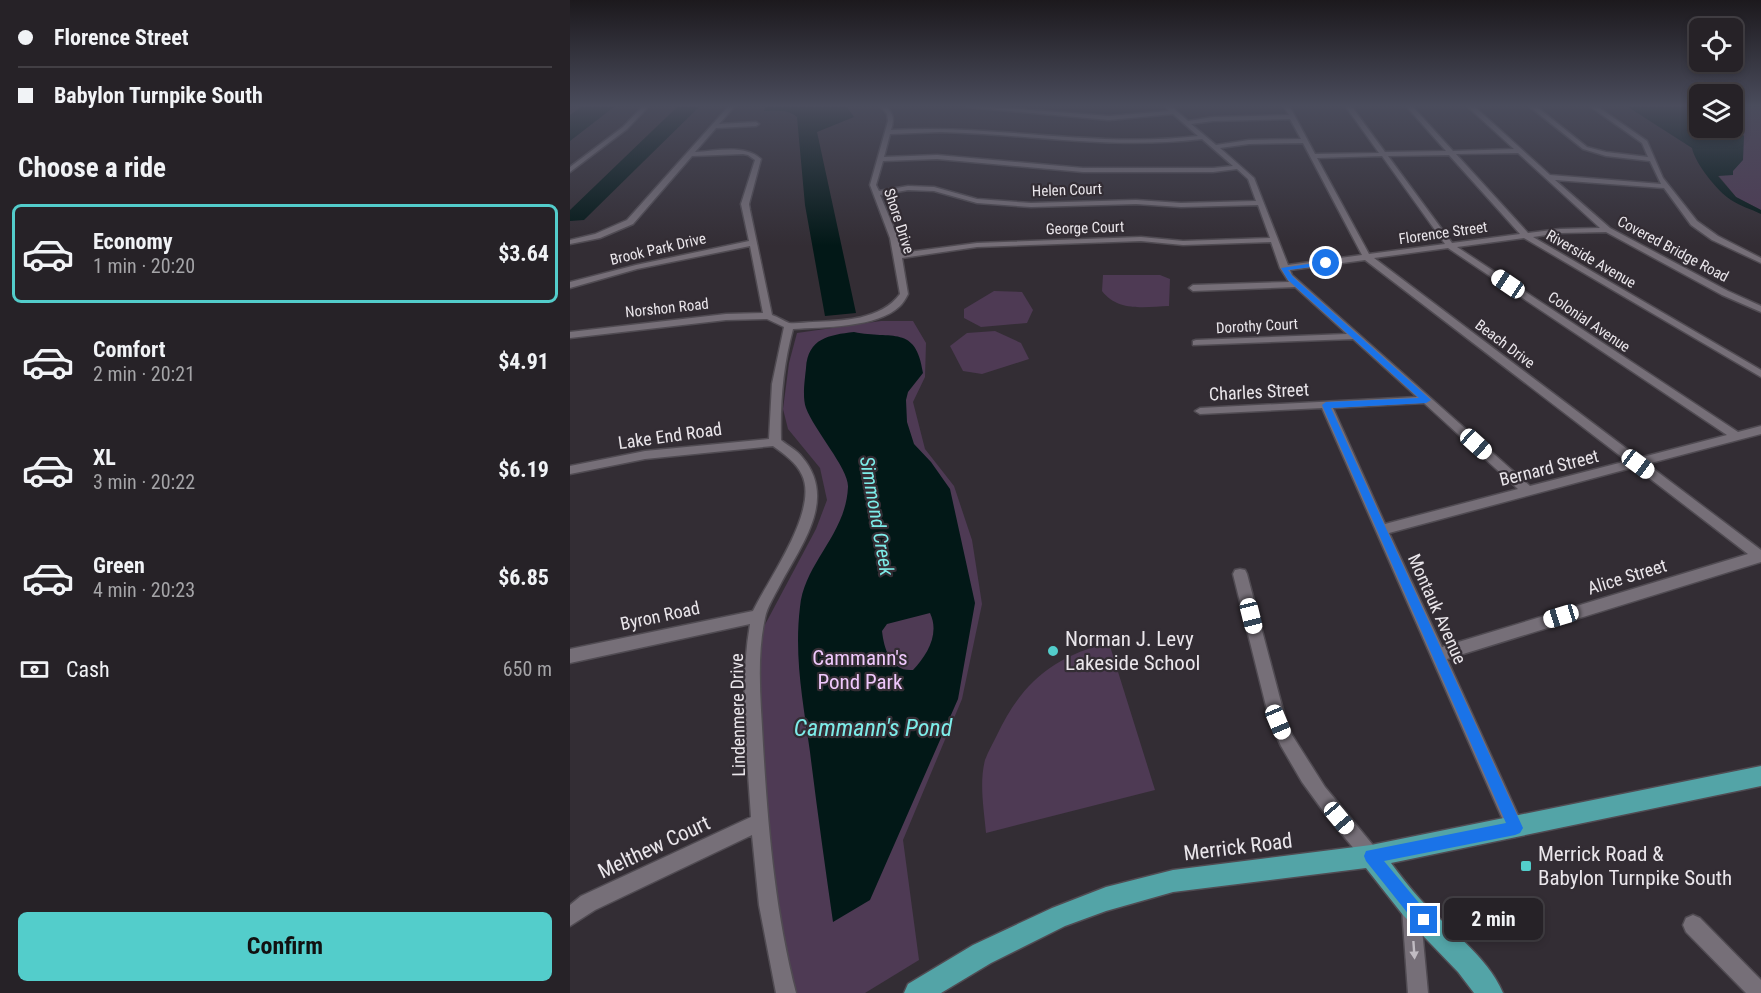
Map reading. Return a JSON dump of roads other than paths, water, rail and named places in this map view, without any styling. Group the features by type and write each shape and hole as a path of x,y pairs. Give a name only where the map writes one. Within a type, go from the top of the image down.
{"main road":[{"name":"Merrick Road","path":"917,993 982,954 1059,916 1106,899 1173,881 1371,856 1761,776"},
{"path":"1371,856 1411,907 1467,963 1490,993"}],"street":[{"path":"570,170 592,153"},
{"path":"570,242 597,236 630,222 688,154 704,153"},
{"path":"743,153 757,157 758,162 745,204 768,316 789,326 776,382 774,401 776,442"},
{"name":"Shore Drive","path":"789,326 867,319 897,306 904,294 894,238 873,180 882,153"},
{"path":"1224,153 1251,178 1284,268 1297,284 1528,492"},
{"name":"Beach Drive","path":"1313,153 1367,257 1760,557"},
{"path":"1314,156 1440,153"},
{"name":"Riverside Avenue","path":"1452,153 1526,236 1761,374"},
{"name":"Covered Bridge Road","path":"1522,153 1607,230 1725,293 1761,309"},
{"path":"1604,153 1652,159"},
{"path":"1649,153 1666,186 1690,218 1706,232 1761,261"},
{"name":"Colonial Avenue","path":"1383,155 1450,246 1736,436"},
{"path":"880,159 937,157 1083,170 1213,170 1240,167"},
{"path":"1548,177 1666,186"},
{"name":"Helen Court","path":"877,193 908,188 934,189 977,201 1031,206 1136,202 1181,205 1260,203"},
{"name":"Florence Street","path":"1284,268 1526,236 1607,230"},
{"name":"George Court","path":"897,256 977,245 1141,239 1182,243 1274,240"},
{"name":"Brook Park Drive","path":"570,285 636,267 752,243"},
{"path":"1193,288 1297,284"},
{"name":"Norshon Road","path":"570,335 726,317 768,316"},
{"name":"Dorothy Court","path":"1196,343 1356,336"},
{"name":"Charles Street","path":"1200,411 1426,400"},
{"name":"Montauk Avenue","path":"1326,405 1515,828"},
{"name":"Bernard Street","path":"1381,530 1761,430"},
{"name":"Lake End Road","path":"570,470 645,455 776,442"},
{"name":"Lindenmere Drive","path":"776,442 790,450 803,464 812,481 814,497 808,522 784,562 759,616 752,677 763,876 775,954 786,993"},
{"name":"Alice Street","path":"1437,655 1760,557"},
{"path":"1240,574 1283,735 1299,764 1371,856"},
{"name":"Byron Road","path":"570,656 759,616"},
{"name":"Melthew Court","path":"570,917 588,903 759,822"},
{"path":"1411,907 1418,993"},
{"path":"1693,925 1760,993"}],"water":[{"path":"629,153 652,153 584,220 570,221 570,210"},
{"path":"800,153 822,153 856,313 825,316 805,205"},
{"path":"1694,153 1743,153 1743,160 1733,171 1733,175 1718,176 1736,197 1761,210 1761,214 1725,196 1702,169"},
{"name":"Cammann's Pond","path":"845,333 900,337 915,347 920,357 923,373 908,392 907,422 914,444 931,462 950,489 975,603 958,699 870,900 833,922 802,697 798,626 803,591 816,562 840,520 846,504 848,487 843,470 806,408 804,393 806,368 815,344 828,337","holes":["930,613 934,629 930,644 923,658 913,670 905,670 894,663 887,652 883,638 882,631 887,624"]}],"place":[{"name":"Norman J. Levy Lakeside School","path":"1053,651"},
{"name":"Merrick Road & Babylon Turnpike South","path":"1526,866"}],"water label":[{"name":"Simmond Creek","path":"877,516"}],"park label":[{"name":"Cammann's Pond Park","path":"860,670"}]}
